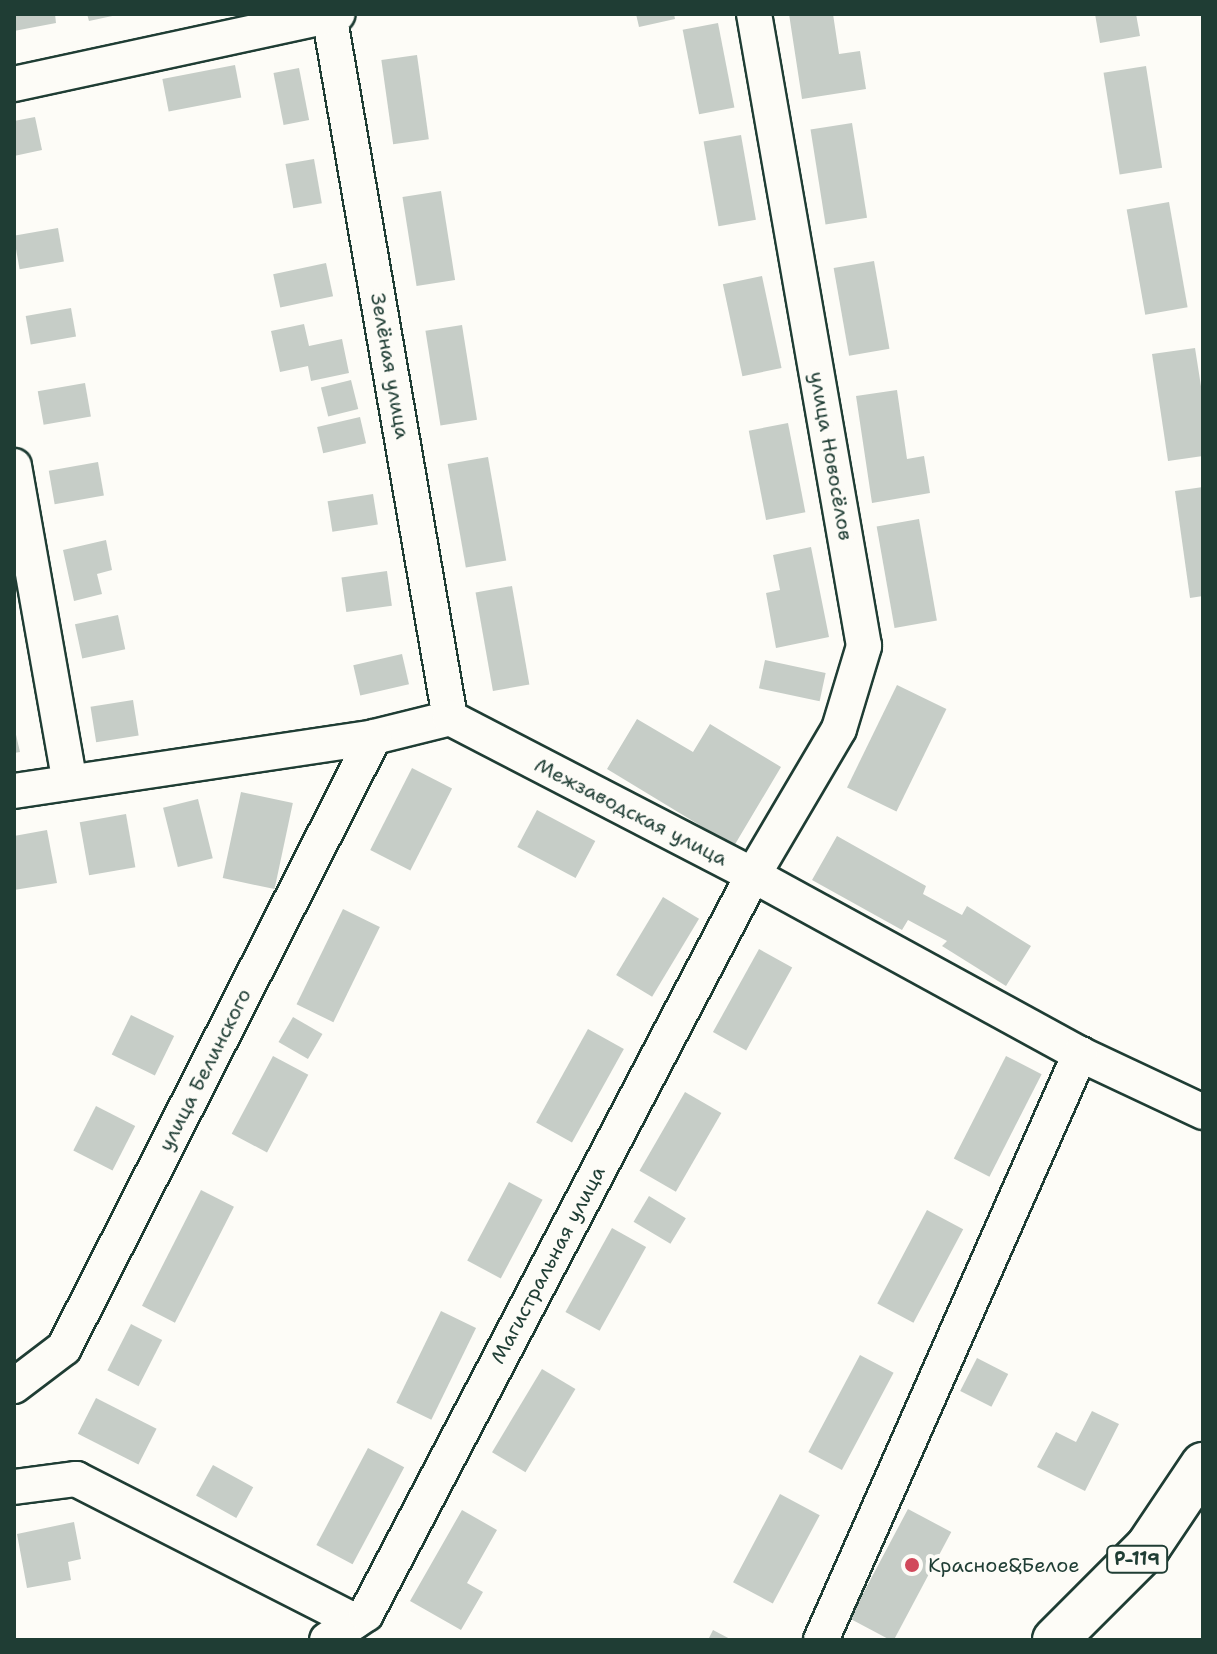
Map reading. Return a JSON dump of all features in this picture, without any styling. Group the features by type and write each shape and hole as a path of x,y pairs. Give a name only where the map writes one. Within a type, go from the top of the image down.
{"highway":[{"name":"Р-119","path":"1055,1640 1148,1547 1203,1465"}],"street":[{"path":"14,84 332,14"},
{"name":"Зелёная улица","path":"332,14 450,718"},
{"name":"улица Новосёлов","path":"753,875 839,729 864,646 754,14"},
{"path":"14,466 70,782"},
{"name":"Межзаводская улица","path":"450,718 753,875 1080,1054 1203,1112"},
{"path":"14,791 374,737 450,718"},
{"name":"улица Белинского","path":"14,1386 64,1348 374,737"},
{"name":"Магистральная улица","path":"341,1631 366,1614 753,875"},
{"path":"821,1640 1080,1054"},
{"path":"14,1487 76,1479 341,1631"}],"building":[{"path":"14,14 55,14 56,23 14,31"},
{"path":"87,14 117,14 117,15 89,21"},
{"path":"636,14 674,14 675,19 639,27"},
{"path":"789,14 833,14 839,54 860,51 866,89 802,99"},
{"path":"1095,14 1136,14 1140,36 1100,43"},
{"path":"718,23 734,107 699,114 683,30"},
{"path":"417,55 429,139 393,144 381,60"},
{"path":"235,65 241,97 169,112 162,79"},
{"path":"1146,66 1162,168 1120,174 1104,73"},
{"path":"299,68 309,120 284,125 273,73"},
{"path":"35,117 42,150 14,156 14,121"},
{"path":"852,123 867,218 826,224 811,130"},
{"path":"741,135 756,220 719,226 704,142"},
{"path":"314,159 322,203 293,208 285,164"},
{"path":"441,191 455,280 417,286 402,197"},
{"path":"1169,202 1188,307 1145,315 1127,209"},
{"path":"58,228 64,261 20,269 14,236"},
{"path":"874,261 889,349 849,356 834,268"},
{"path":"326,263 333,296 280,307 273,274"},
{"path":"762,276 782,368 742,376 723,284"},
{"path":"71,308 76,337 31,345 26,316"},
{"path":"304,324 309,346 342,339 349,373 311,381 308,366 280,372 271,331"},
{"path":"462,325 477,420 440,426 425,331"},
{"path":"1195,348 1203,399 1203,456 1168,461 1152,354"},
{"path":"351,380 358,409 328,417 321,387"},
{"path":"85,383 91,416 44,425 38,391"},
{"path":"897,390 907,459 924,456 930,493 872,503 856,396"},
{"path":"360,417 366,443 323,453 317,427"},
{"path":"788,423 805,512 766,520 749,431"},
{"path":"488,457 506,560 466,568 448,464"},
{"path":"98,462 104,495 55,504 49,471"},
{"path":"1203,487 1203,596 1190,598 1175,491"},
{"path":"373,494 378,525 332,532 328,501"},
{"path":"919,519 937,620 895,628 877,526"},
{"path":"106,540 112,570 97,574 102,594 74,601 63,550"},
{"path":"811,547 829,637 776,648 766,593 780,590 773,555"},
{"path":"387,571 392,606 346,612 341,577"},
{"path":"512,586 529,684 493,691 476,592"},
{"path":"118,615 125,649 82,658 75,624"},
{"path":"402,654 409,684 360,695 353,665"},
{"path":"765,660 826,673 820,701 759,688"},
{"path":"897,685 946,709 896,812 847,787"},
{"path":"133,700 139,736 96,742 91,707"},
{"path":"637,719 693,752 710,724 781,767 734,846 607,769"},
{"path":"14,726 20,752 14,753"},
{"path":"412,768 452,788 410,870 370,850"},
{"path":"241,792 293,803 275,889 223,878"},
{"path":"198,799 213,858 178,867 163,808"},
{"path":"537,810 595,841 576,878 517,847"},
{"path":"126,814 135,867 89,875 80,822"},
{"path":"47,830 57,883 14,890 14,836"},
{"path":"837,836 926,886 923,894 962,915 967,906 1031,946 1006,986 942,946 947,941 908,920 902,930 812,880"},
{"path":"663,897 699,919 652,997 616,975"},
{"path":"343,909 380,927 333,1022 297,1004"},
{"path":"759,949 792,967 746,1051 713,1032"},
{"path":"131,1015 174,1036 155,1076 112,1055"},
{"path":"293,1017 322,1034 308,1059 279,1042"},
{"path":"588,1029 624,1049 572,1142 536,1123"},
{"path":"273,1056 308,1075 267,1152 232,1134"},
{"path":"1006,1056 1042,1074 989,1177 954,1158"},
{"path":"685,1092 721,1113 676,1192 640,1171"},
{"path":"96,1106 135,1126 113,1171 73,1151"},
{"path":"509,1182 543,1200 501,1278 467,1261"},
{"path":"201,1190 234,1207 175,1323 142,1306"},
{"path":"649,1196 686,1218 670,1244 634,1222"},
{"path":"927,1210 963,1229 913,1323 877,1304"},
{"path":"612,1228 646,1247 600,1331 565,1312"},
{"path":"441,1311 476,1328 431,1420 396,1403"},
{"path":"131,1324 162,1340 139,1386 107,1370"},
{"path":"860,1355 894,1373 842,1470 808,1452"},
{"path":"977,1358 1008,1374 991,1407 960,1391"},
{"path":"542,1369 575,1389 525,1472 492,1452"},
{"path":"96,1398 157,1429 138,1465 78,1434"},
{"path":"1092,1411 1119,1424 1085,1491 1037,1467 1056,1432 1076,1442"},
{"path":"368,1448 404,1467 353,1564 316,1545"},
{"path":"213,1465 253,1487 236,1518 196,1496"},
{"path":"780,1494 820,1515 773,1603 733,1582"},
{"path":"908,1509 951,1532 894,1640 850,1618"},
{"path":"462,1510 497,1530 467,1583 483,1592 461,1630 410,1601"},
{"path":"74,1522 81,1559 68,1562 71,1580 27,1588 17,1534"},
{"path":"713,1630 732,1640 708,1640"}],"place":[{"name":"Красное&Белое","path":"912,1565"}]}
